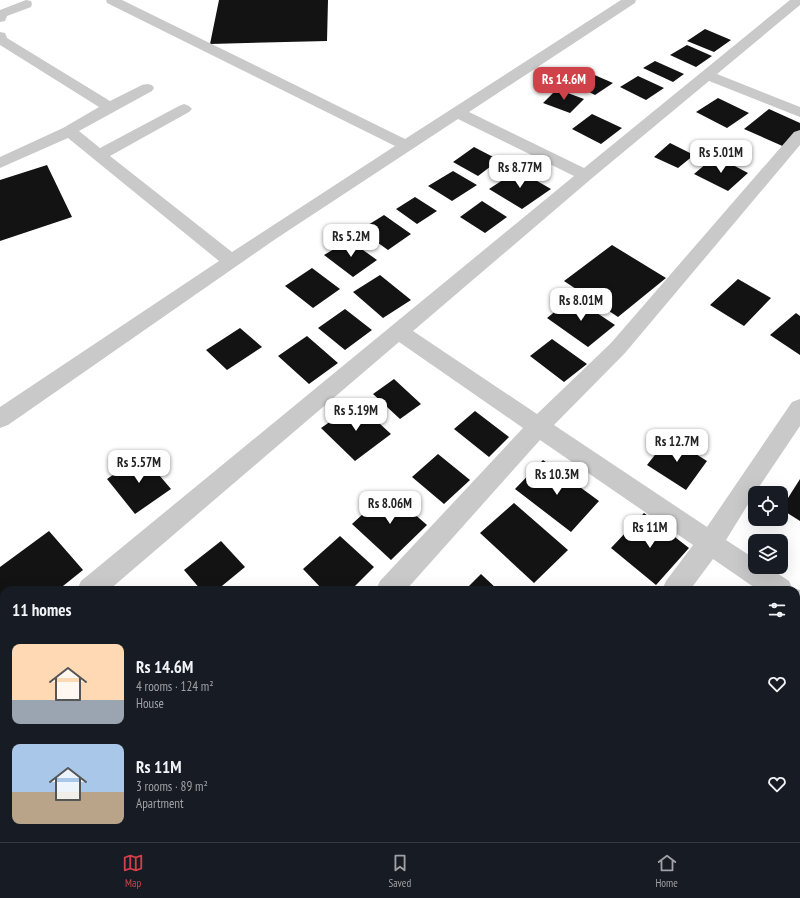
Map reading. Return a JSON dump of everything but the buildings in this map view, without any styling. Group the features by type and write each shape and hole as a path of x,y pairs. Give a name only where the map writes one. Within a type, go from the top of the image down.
{"street":[{"path":"112,0 407,146"},
{"path":"0,419 231,261 630,0"},
{"path":"95,586 585,175 798,0"},
{"path":"0,18 1,14 26,4"},
{"path":"0,36 1,40 110,107"},
{"path":"707,75 800,112"},
{"path":"0,163 69,131 110,107 147,88"},
{"path":"100,155 184,109"},
{"path":"458,113 585,175"},
{"path":"69,131 231,261"},
{"path":"393,586 538,426 618,348 800,135"},
{"path":"399,332 774,586"},
{"path":"678,586 710,543 800,408"}]}
